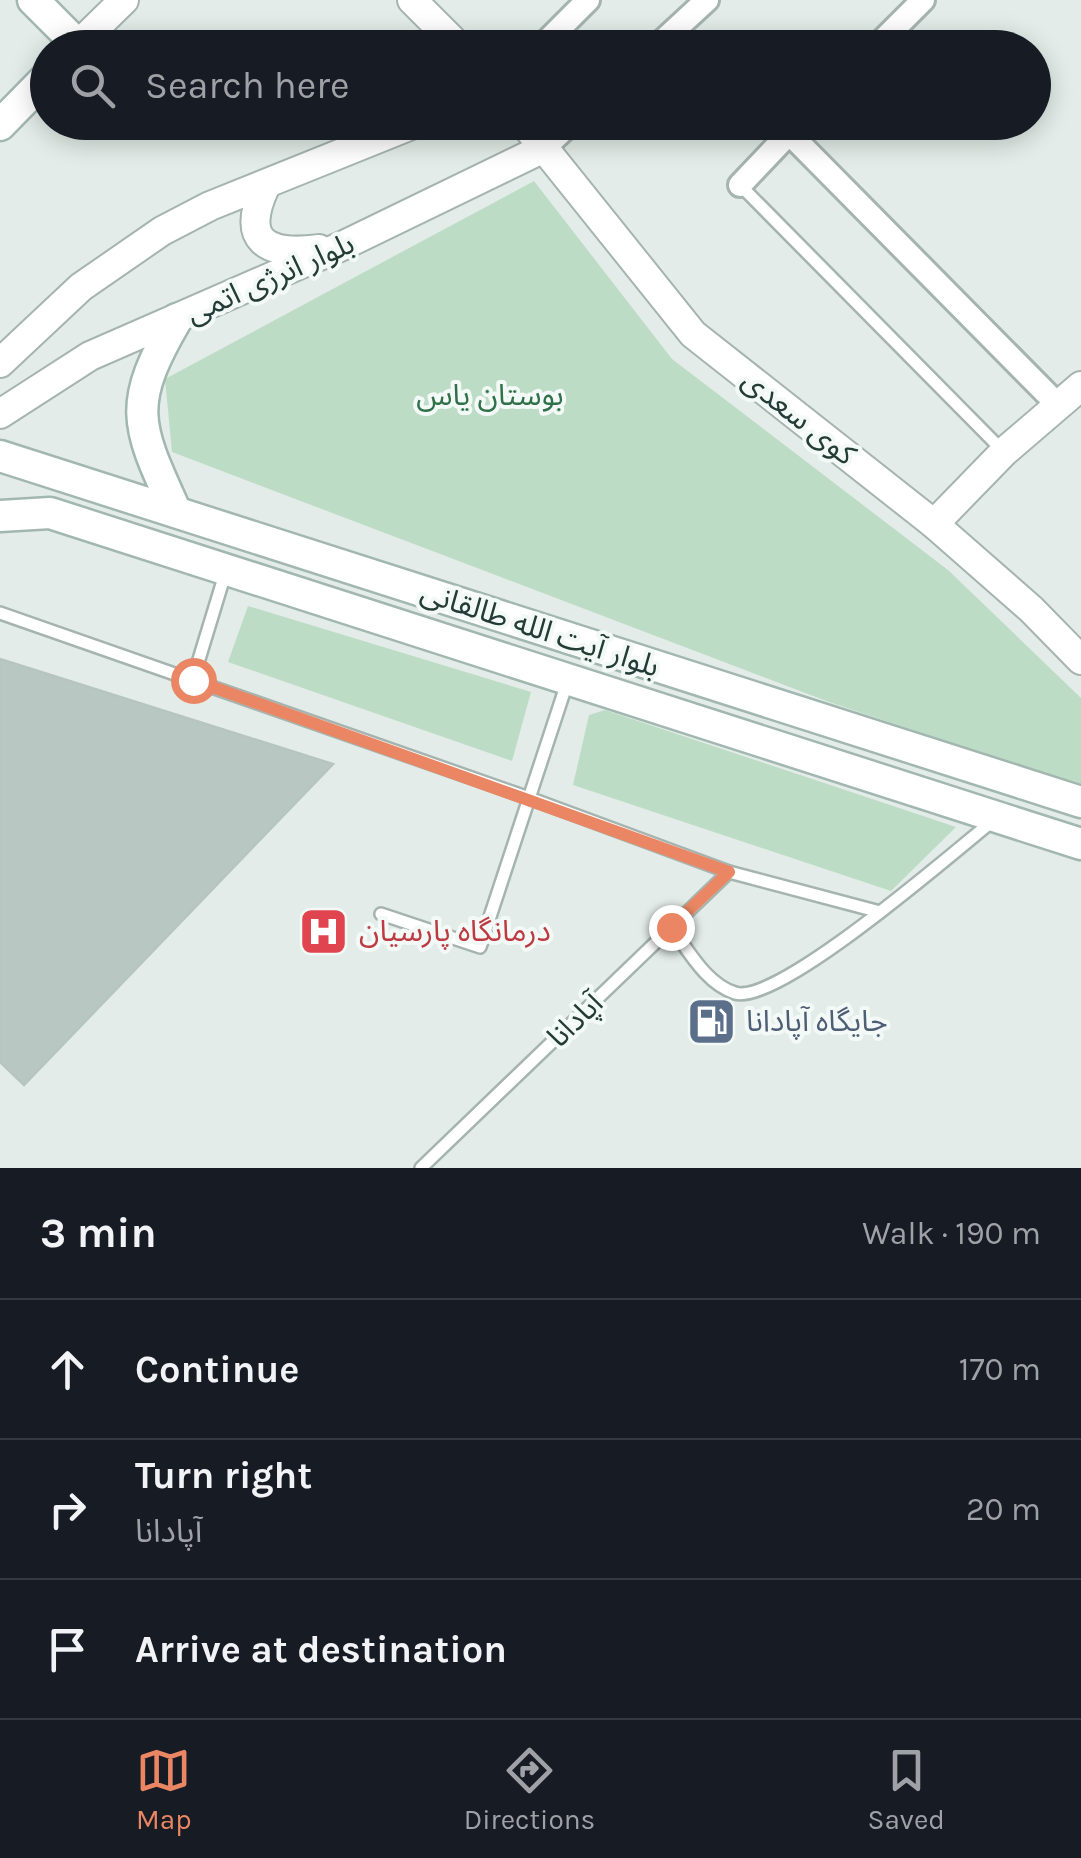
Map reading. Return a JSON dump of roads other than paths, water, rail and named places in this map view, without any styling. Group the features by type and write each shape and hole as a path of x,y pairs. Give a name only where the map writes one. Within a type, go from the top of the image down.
{"main road":[{"path":"33,0 62,30"},
{"path":"0,125 30,94"},
{"path":"176,512 143,433 141,400 153,360 177,319"},
{"name":"بلوار آیت الله طالقانی","path":"0,456 1081,802"},
{"name":"بلوار آیت الله طالقانی","path":"0,516 50,513 1081,844"}],"street":[{"path":"93,30 124,0"},
{"path":"412,0 442,30"},
{"path":"558,30 588,0"},
{"path":"674,30 707,0"},
{"path":"893,30 922,0"},
{"path":"0,363 82,287 162,232 210,206 376,140"},
{"name":"کوی سعدی","path":"538,140 694,334 934,524 1031,609 1081,660"},
{"path":"544,148 553,140"},
{"path":"740,186 783,140"},
{"path":"805,140 1058,406"},
{"name":"بلوار انرژی اتمی","path":"0,414 90,356 342,246 544,148"},
{"path":"265,187 252,214 258,237 269,246 292,252 342,246"},
{"path":"934,524 1004,452 1081,386"}],"lane":[{"path":"740,186 1004,452"},
{"path":"193,680 226,570"},
{"path":"0,612 729,872 880,912"},
{"path":"381,914 480,947 568,679"},
{"path":"671,927 710,978 736,993 755,993 788,977 880,912 999,816"},
{"name":"آپادانا","path":"421,1168 729,872"}],"place":[{"name":"درمانگاه پارسیان","path":"324,931"},
{"name":"جایگاه آپادانا","path":"711,1021"}],"park label":[{"name":"بوستان یاس","path":"490,395"}]}
